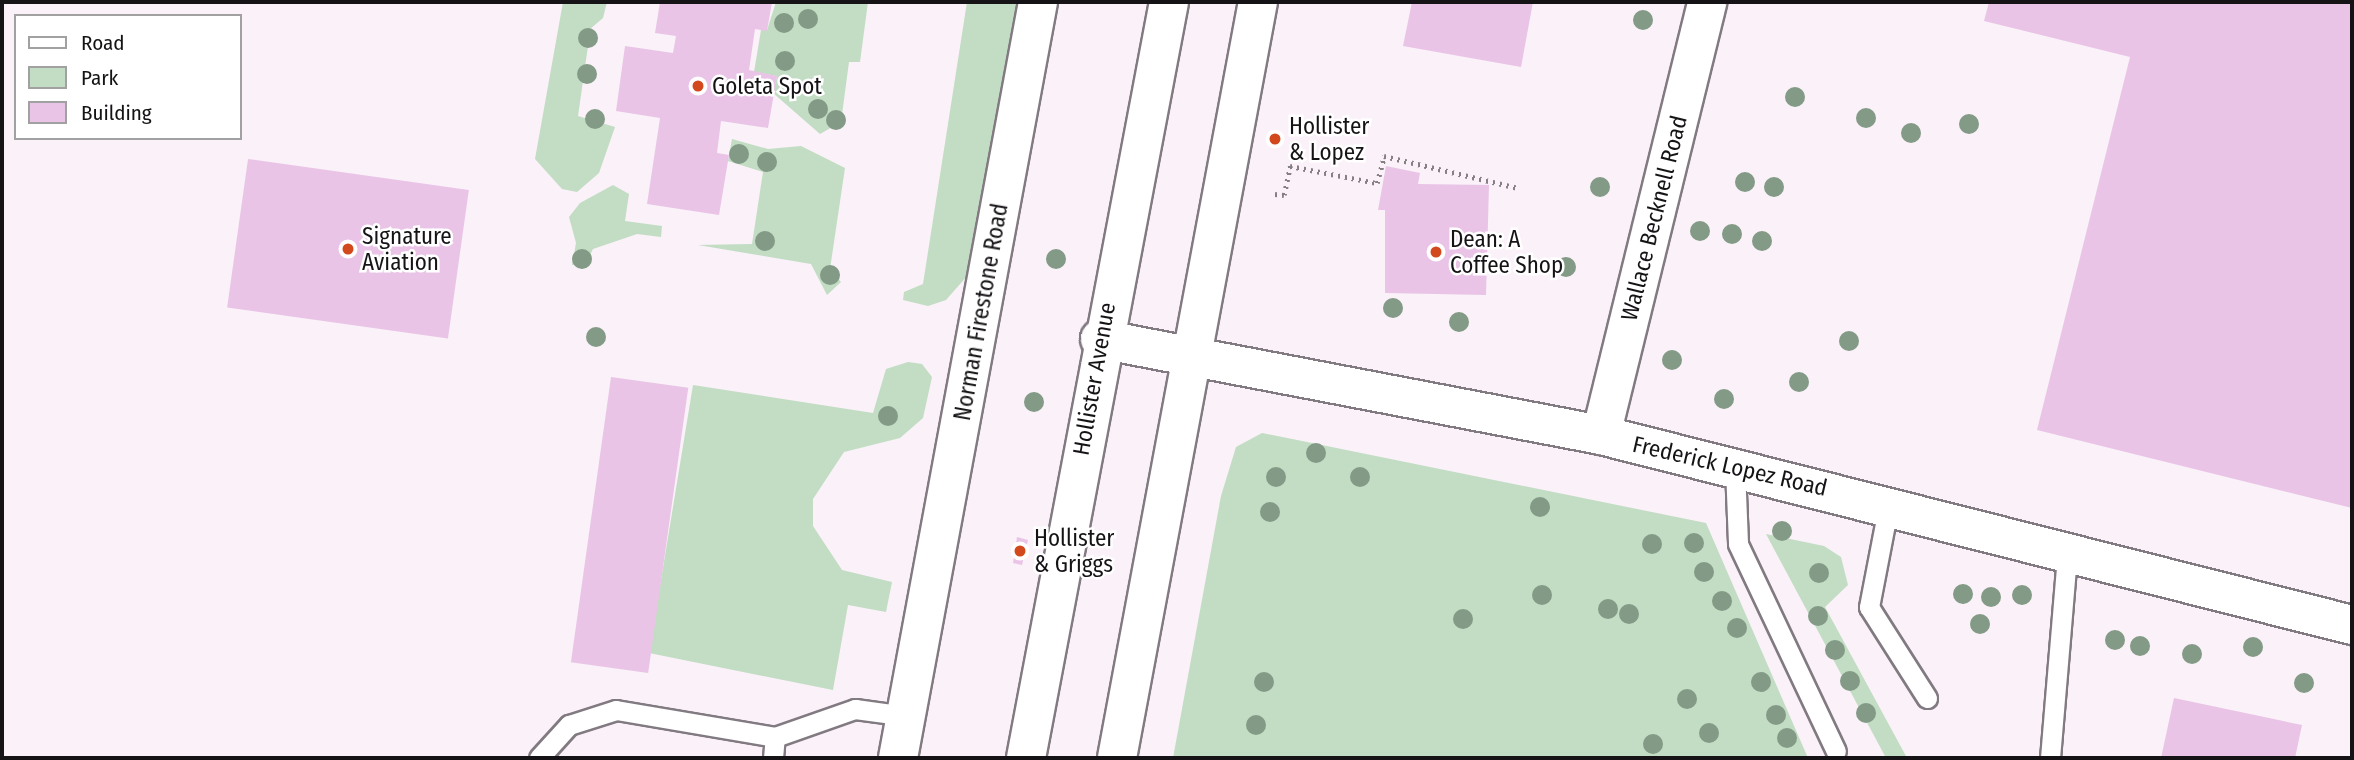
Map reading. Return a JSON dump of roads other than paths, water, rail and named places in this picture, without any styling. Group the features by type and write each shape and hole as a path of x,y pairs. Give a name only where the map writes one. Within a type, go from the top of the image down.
{"street":[{"name":"Norman Firestone Road","path":"898,758 1038,2"},
{"name":"Hollister Avenue","path":"1026,758 1100,339 1169,2"},
{"path":"1117,758 1188,358 1258,2"},
{"name":"Wallace Becknell Road","path":"1601,435 1707,2"},
{"name":"Frederick Lopez Road","path":"1100,339 1188,358 1272,367 1601,435 1889,503 2067,555 2352,625"}],"lane":[{"path":"1735,468 1738,544 1836,751"},
{"path":"1889,503 1868,607 1927,698"},
{"path":"2050,758 2067,555"},
{"path":"539,758 569,725 616,710 775,737 855,709 906,716"},
{"path":"773,758 775,737"}],"place":[{"name":"Goleta Spot","path":"698,86"},
{"name":"Hollister & Lopez","path":"1275,139"},
{"name":"Signature Aviation","path":"348,249"},
{"name":"Dean: A Coffee Shop","path":"1436,252"},
{"name":"Hollister & Griggs","path":"1020,551"}]}
